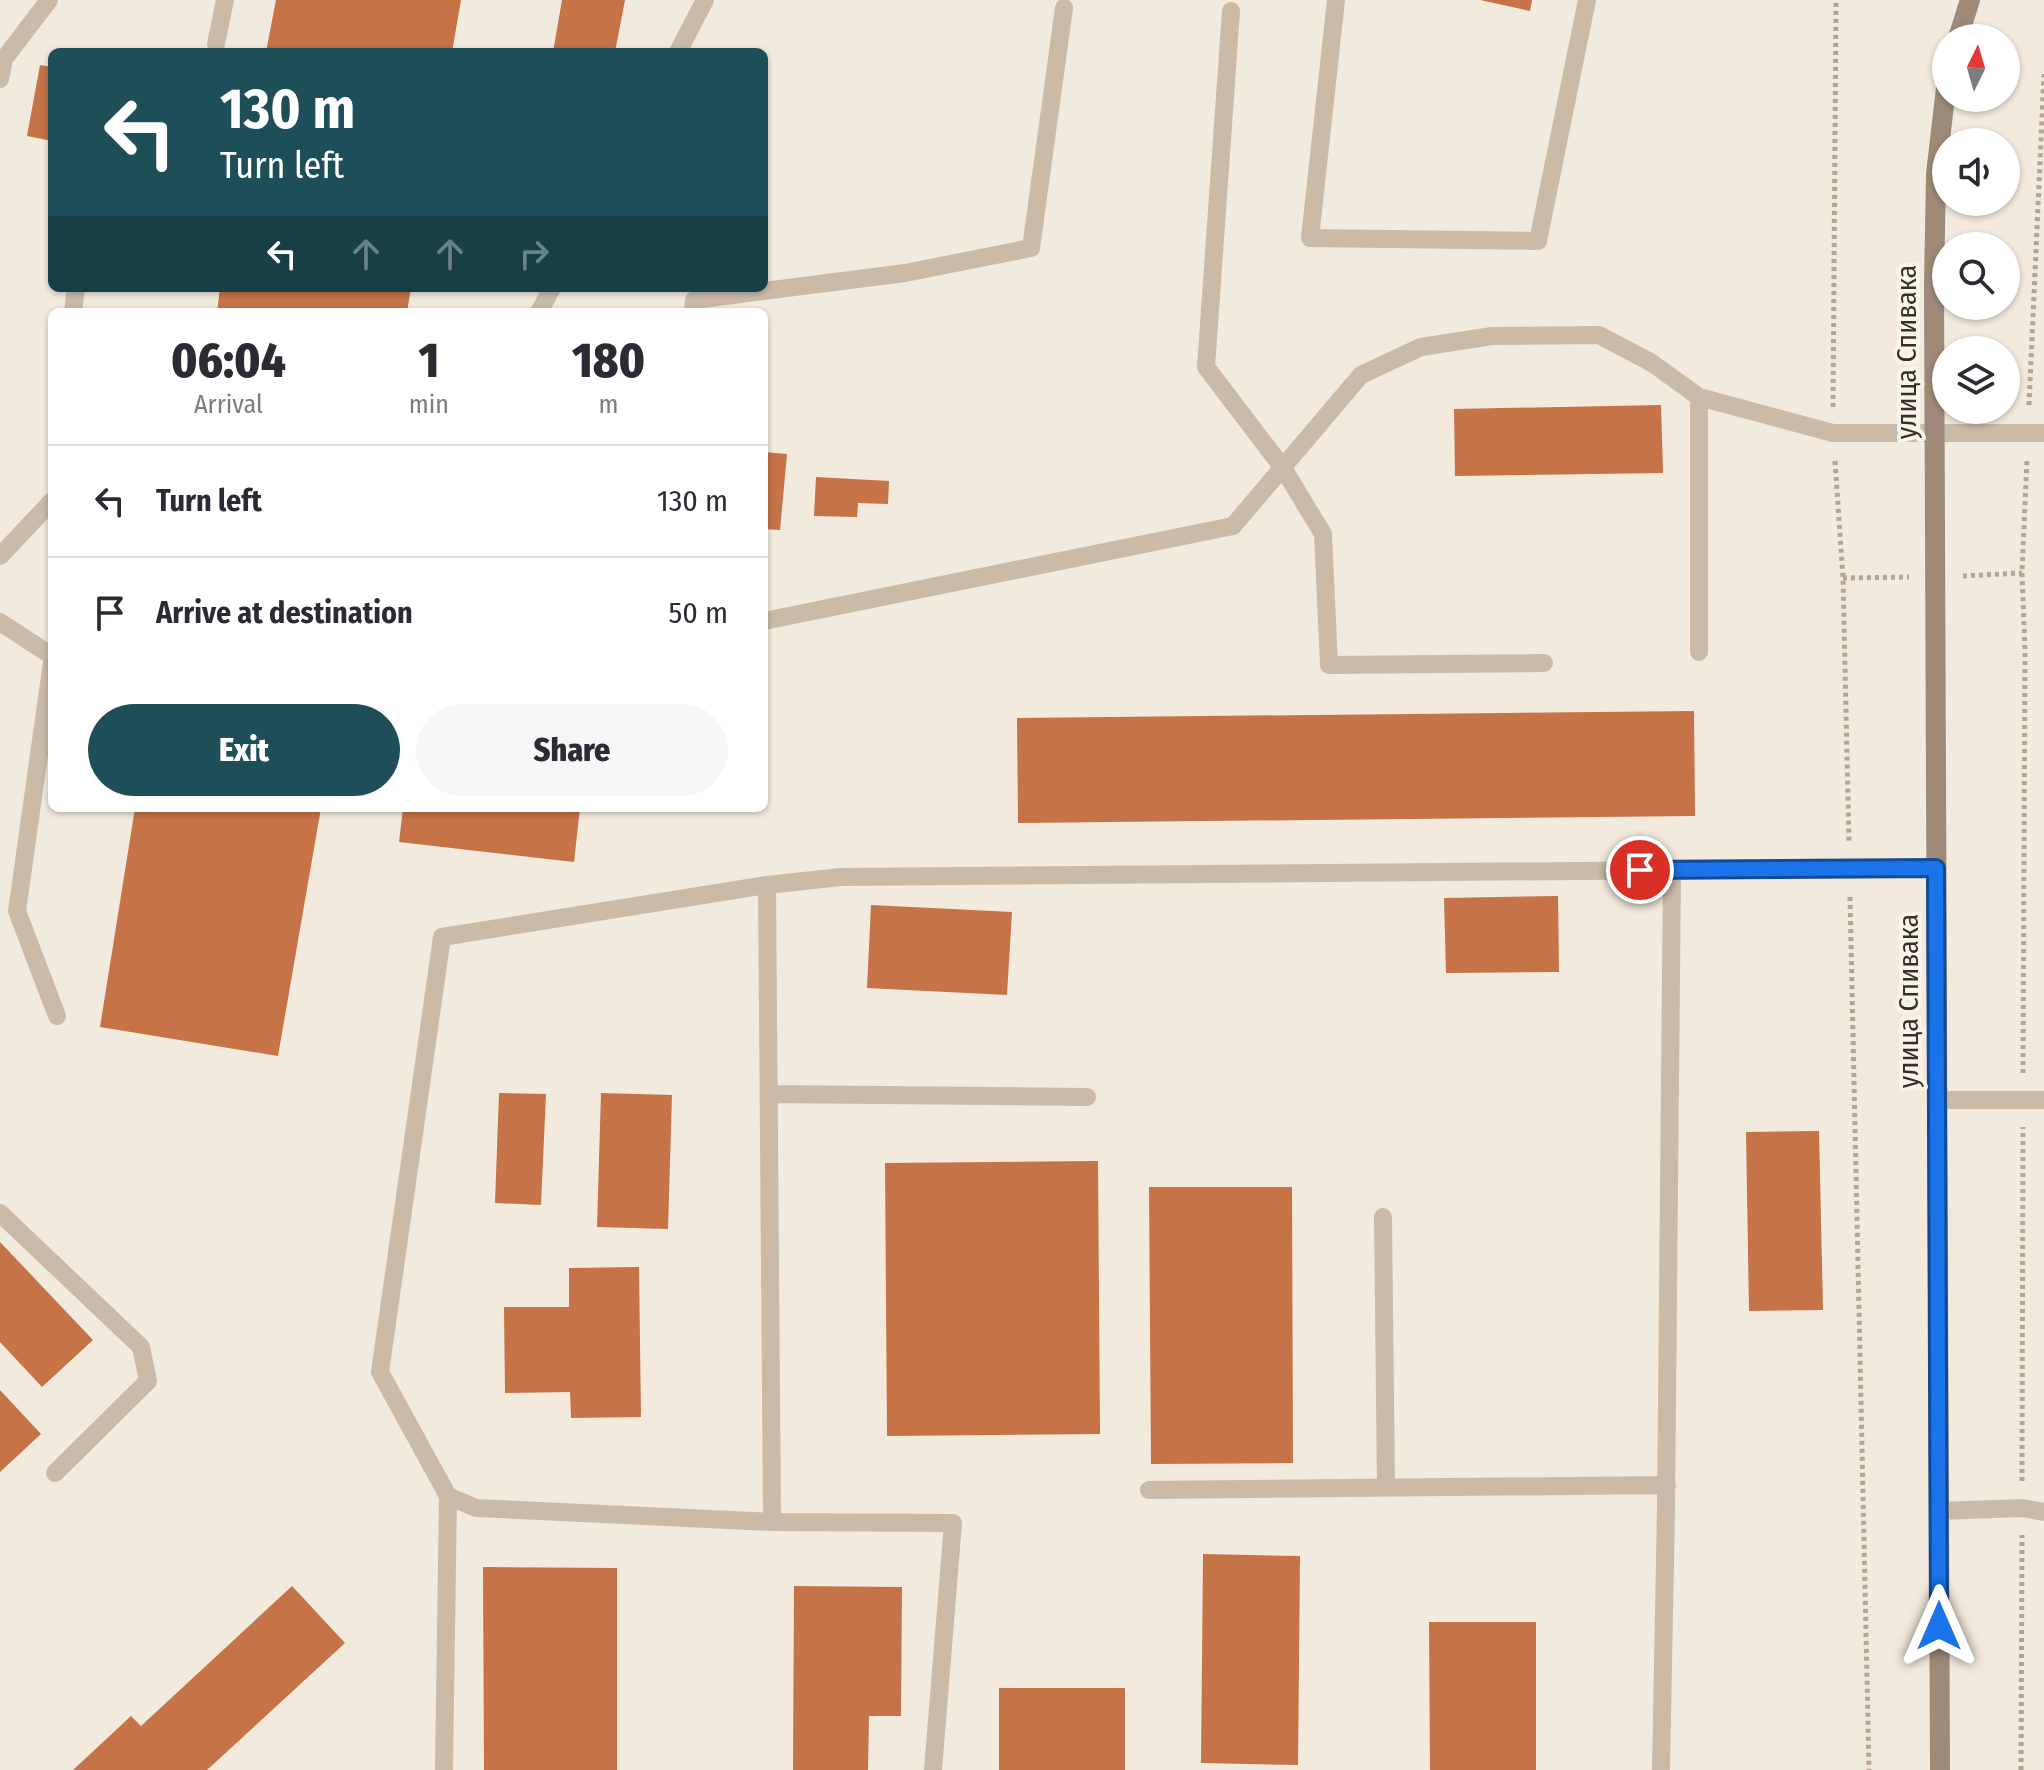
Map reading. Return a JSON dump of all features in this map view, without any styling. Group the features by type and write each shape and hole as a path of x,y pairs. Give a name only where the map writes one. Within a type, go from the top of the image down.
{"main road":[{"path":"1962,24 1970,0"},
{"name":"улица Спивака","path":"1940,1770 1933,432 1936,174 1943,112"}],"lane":[{"path":"0,79 4,59 49,0"},
{"path":"216,44 225,0"},
{"path":"680,48 705,0"},
{"path":"1336,0 1310,238 1538,241 1587,0"},
{"path":"768,291 905,273 1031,248 1064,8"},
{"path":"1231,11 1206,367 1283,468 1323,534 1329,665 1544,663"},
{"path":"693,308 694,300 757,292"},
{"path":"768,620 1233,526 1361,375 1421,347 1492,336 1599,335 1652,363 1699,397 1833,433 2036,432"},
{"path":"1699,397 1699,652"},
{"path":"0,556 48,505"},
{"path":"0,622 48,653"},
{"path":"48,690 17,911 57,1016"},
{"path":"444,1770 448,1496 380,1372 442,937 767,885 841,877 1936,868"},
{"path":"1661,1770 1667,1485 1672,870"},
{"path":"767,885 772,1522"},
{"path":"770,1094 1087,1097"},
{"path":"1937,1100 2044,1100"},
{"path":"0,1213 141,1347 148,1381 55,1473"},
{"path":"1383,1217 1386,1487"},
{"path":"1149,1490 1667,1485"},
{"path":"448,1496 476,1508 772,1522 953,1523 933,1770"},
{"path":"1939,1511 2022,1508 2044,1512"}],"path":[{"path":"2021,1770 2025,650 2022,573 2036,432 2044,74"}],"building":[{"path":"276,0 461,0 453,48 267,48"},
{"path":"562,0 625,0 616,48 554,48"},
{"path":"1480,0 1532,0 1530,11"},
{"path":"40,65 48,66 48,140 27,136"},
{"path":"220,292 410,292 408,308 218,308"},
{"path":"1661,405 1663,473 1455,476 1454,409"},
{"path":"768,452 787,454 780,530 768,529"},
{"path":"816,477 889,481 888,504 858,503 857,517 814,516"},
{"path":"1694,711 1695,816 1018,823 1017,718"},
{"path":"134,812 320,812 278,1056 100,1027"},
{"path":"403,812 580,812 574,862 399,842"},
{"path":"1558,896 1559,972 1446,973 1444,898"},
{"path":"871,905 1012,912 1007,995 867,988"},
{"path":"499,1093 546,1094 541,1205 495,1203"},
{"path":"601,1093 672,1095 668,1229 597,1227"},
{"path":"1819,1131 1823,1310 1749,1311 1746,1132"},
{"path":"1098,1161 1100,1434 887,1436 885,1163"},
{"path":"1149,1187 1292,1187 1293,1463 1151,1464"},
{"path":"0,1242 93,1340 42,1387 0,1342"},
{"path":"639,1267 641,1417 571,1418 570,1392 505,1393 504,1307 569,1307 569,1268"},
{"path":"0,1390 41,1434 0,1472"},
{"path":"1203,1554 1300,1556 1298,1765 1201,1763"},
{"path":"483,1567 617,1568 617,1770 484,1770"},
{"path":"292,1586 345,1643 207,1770 73,1770 131,1716 141,1726"},
{"path":"794,1586 902,1587 901,1716 869,1716 868,1770 793,1770"},
{"path":"1429,1622 1536,1622 1536,1770 1430,1770"},
{"path":"999,1688 1125,1688 1125,1770 999,1770"}],"route":[{"path":"1640,870 1936,868 1939,1626"}]}
